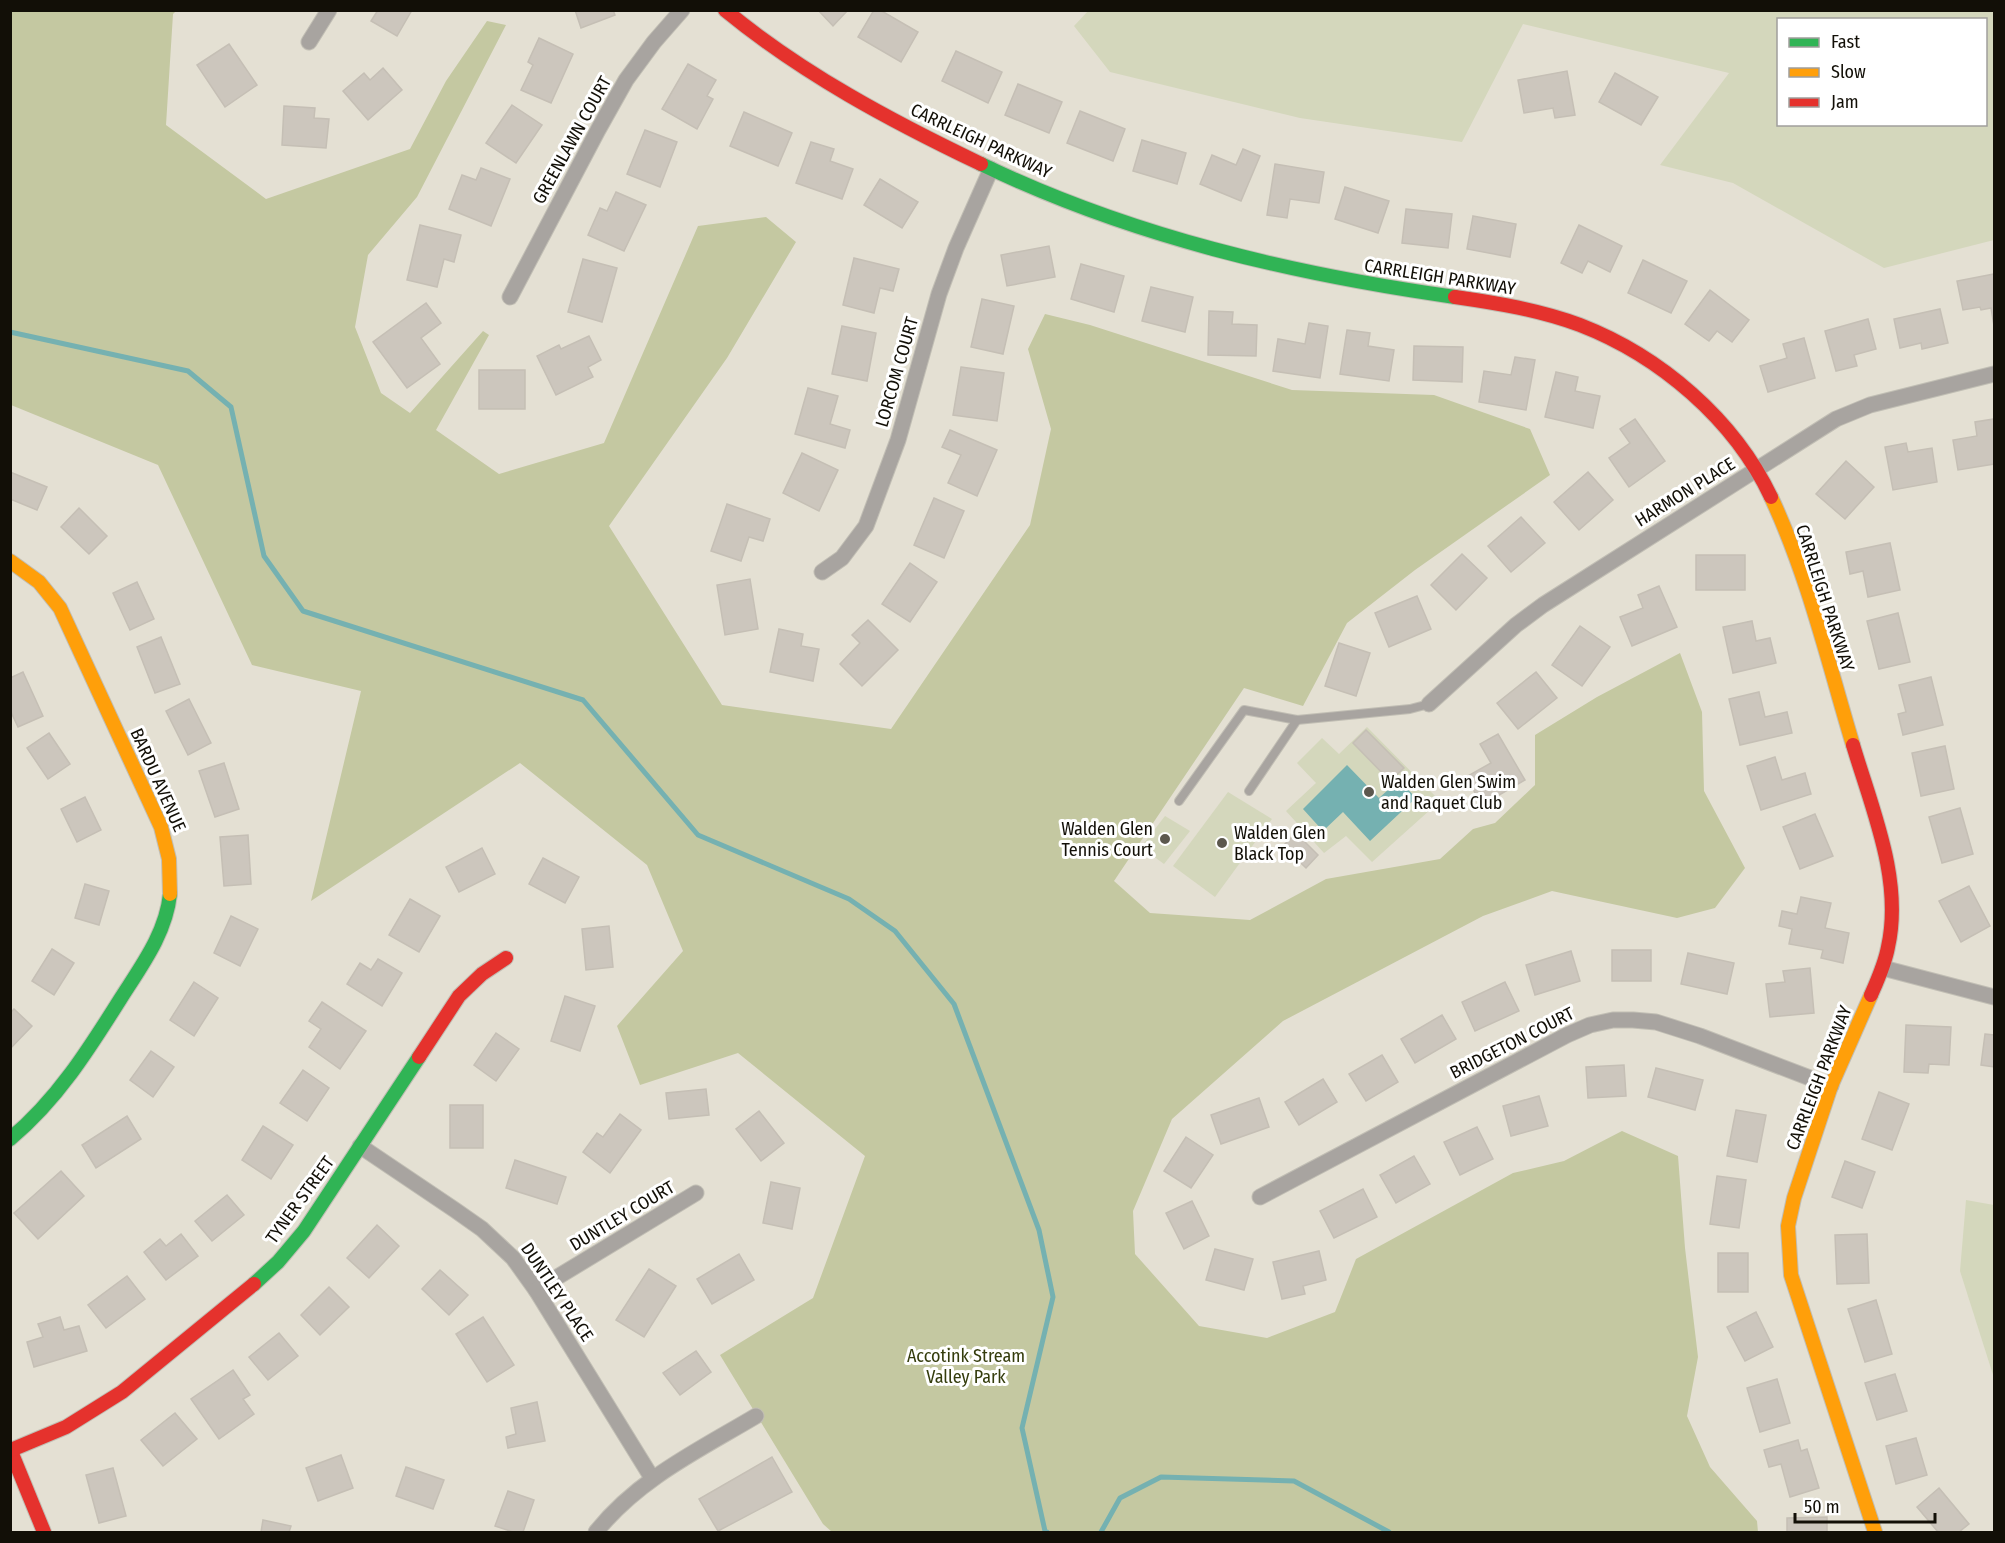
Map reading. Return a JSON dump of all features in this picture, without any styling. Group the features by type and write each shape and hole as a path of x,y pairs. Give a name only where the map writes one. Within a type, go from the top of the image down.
{"street":[{"path":"309,42 329,10"},
{"name":"GREENLAWN COURT","path":"510,297 626,80 654,42 682,10"},
{"name":"CARRLEIGH PARKWAY","path":"725,10 806,71 876,111 991,169 1138,226 1250,260 1307,273 1514,306 1576,323 1627,347 1681,384 1705,406 1756,470 1799,564 1884,848 1890,883 1892,909 1889,945 1883,968 1831,1086 1794,1198 1788,1227 1791,1275 1875,1533"},
{"name":"LORCOM COURT","path":"822,572 842,558 866,526 898,440 939,294 956,248 991,169"},
{"name":"HARMON PLACE","path":"1429,704 1516,625 1543,605 1836,419 1854,411 1995,374"},
{"name":"BARDU AVENUE","path":"10,561 39,582 60,608 161,827 170,862 171,891 168,911 147,959 49,1104 10,1139"},
{"name":"TYNER STREET","path":"11,1450 66,1427 103,1406 250,1288 278,1262 304,1232 459,996 482,974 506,958"},
{"path":"1883,968 1995,997"},
{"name":"BRIDGETON COURT","path":"1260,1197 1567,1035 1590,1025 1613,1020 1669,1025 1831,1086"},
{"name":"DUNTLEY PLACE","path":"360,1146 482,1229 513,1257 536,1290 652,1478"},
{"name":"DUNTLEY COURT","path":"536,1290 696,1193"},
{"path":"596,1533 621,1504 652,1478 756,1416"},
{"path":"11,1450 44,1533"}],"lane":[{"path":"1179,801 1244,710 1297,720 1410,709 1429,704"},
{"path":"1250,791 1297,720"}],"green space":[{"name":"Accotink Stream Valley Park","path":"10,11 176,11 173,14 166,125 266,199 410,149 446,81 487,21 506,25 417,197 368,255 355,327 381,393 410,413 483,331 489,335 436,430 499,474 604,443 698,226 766,217 796,242 727,358 609,526 722,705 891,729 1030,525 1051,429 1028,349 1045,314 1090,325 1292,390 1434,395 1530,429 1550,475 1415,570 1347,623 1303,706 1244,688 1114,881 1150,913 1250,920 1326,879 1440,859 1473,829 1495,823 1535,785 1535,735 1597,697 1680,653 1702,712 1704,791 1745,868 1715,908 1677,918 1552,891 1483,916 1283,1021 1172,1119 1133,1211 1135,1254 1199,1326 1267,1338 1335,1312 1356,1259 1513,1173 1564,1161 1622,1131 1678,1156 1685,1248 1698,1357 1687,1416 1710,1467 1757,1521 1758,1532 832,1532 823,1524 720,1355 813,1298 865,1156 738,1053 640,1085 617,1026 683,951 647,865 520,763 311,901 361,691 252,665 158,465 11,405"},
{"path":"1088,11 1994,11 1994,240 1884,268 1733,183 1660,165 1729,73 1523,24 1462,142 1300,118 1110,72 1074,26"},
{"name":"Walden Glen Swim and Raquet Club","path":"1367,727 1440,801 1372,862 1346,836 1324,853 1286,811 1316,783 1297,763 1322,738 1339,754"},
{"name":"Walden Glen Black Top","path":"1228,792 1272,819 1215,897 1173,866"},
{"name":"Walden Glen Tennis Court","path":"1165,816 1190,831 1164,864 1141,847"},
{"path":"1966,1200 1994,1205 1994,1378 1960,1271"}],"water":[{"path":"1347,765 1379,798 1399,780 1416,798 1370,841 1343,812 1323,831 1303,809"}],"building":[{"path":"378,10 412,10 397,36 371,21"},
{"path":"575,10 613,10 615,15 581,28"},
{"path":"818,10 848,10 833,26"},
{"path":"874,10 880,10 918,32 901,62 858,37"},
{"path":"539,38 573,54 551,103 521,90 533,65 528,62"},
{"path":"229,44 257,85 225,107 197,65"},
{"path":"956,51 1002,72 988,103 942,81"},
{"path":"688,64 716,80 707,96 713,99 697,129 662,109"},
{"path":"383,68 402,90 368,120 343,91 364,73 370,80"},
{"path":"1567,71 1575,115 1555,118 1553,108 1524,113 1518,80"},
{"path":"1615,73 1658,97 1641,125 1599,102"},
{"path":"1018,84 1062,102 1049,133 1005,115"},
{"path":"512,105 542,125 516,163 486,143"},
{"path":"284,106 315,108 314,118 329,119 326,148 282,145"},
{"path":"1080,111 1125,129 1113,161 1067,143"},
{"path":"744,112 792,133 778,166 730,146"},
{"path":"645,130 677,142 660,187 627,174"},
{"path":"1142,140 1186,153 1177,184 1133,171"},
{"path":"811,142 834,149 830,161 853,169 842,199 796,183"},
{"path":"1243,149 1260,156 1241,201 1200,184 1212,155 1236,165"},
{"path":"1275,164 1324,172 1319,203 1290,199 1287,218 1267,215"},
{"path":"481,168 510,179 491,226 449,209 462,175 476,180"},
{"path":"880,179 918,202 902,228 864,205"},
{"path":"1345,187 1389,201 1378,233 1335,219"},
{"path":"616,192 646,205 624,251 588,235 600,208 607,211"},
{"path":"1406,209 1452,214 1448,248 1402,243"},
{"path":"1473,216 1516,224 1510,257 1467,249"},
{"path":"420,225 461,235 454,262 444,259 437,287 407,280"},
{"path":"1579,225 1622,246 1610,272 1588,261 1582,273 1561,263"},
{"path":"1049,246 1055,277 1007,286 1001,255"},
{"path":"854,258 899,269 893,291 880,288 874,313 843,305"},
{"path":"583,259 617,268 602,322 568,312"},
{"path":"1643,260 1687,281 1671,313 1628,293"},
{"path":"1081,264 1124,276 1114,312 1071,299"},
{"path":"1994,274 1994,326 1991,308 1963,310 1957,281"},
{"path":"1151,287 1193,297 1185,332 1142,321"},
{"path":"1710,290 1749,320 1732,342 1717,331 1709,341 1685,324"},
{"path":"982,299 1014,306 1003,354 971,347"},
{"path":"426,303 441,323 421,338 440,364 407,388 373,342"},
{"path":"1940,309 1948,343 1922,349 1921,343 1900,348 1894,319"},
{"path":"1209,311 1233,312 1232,324 1257,325 1256,356 1208,355"},
{"path":"1868,319 1876,349 1854,355 1857,366 1836,371 1825,331"},
{"path":"1309,323 1328,326 1320,378 1273,371 1278,339 1305,344"},
{"path":"842,326 876,333 867,381 832,374"},
{"path":"1347,330 1370,333 1368,346 1394,350 1389,381 1340,374"},
{"path":"589,336 601,360 588,367 593,377 556,395 537,356 559,345 561,349"},
{"path":"1804,338 1815,378 1768,392 1760,366 1787,358 1783,344"},
{"path":"1414,346 1463,347 1462,382 1413,380"},
{"path":"1515,357 1535,360 1526,410 1479,402 1484,371 1511,375"},
{"path":"961,367 1004,373 997,421 953,415"},
{"path":"479,370 525,370 525,409 479,409"},
{"path":"1556,372 1578,377 1575,391 1600,396 1593,428 1545,417"},
{"path":"808,388 838,396 830,424 850,430 845,448 795,434"},
{"path":"1635,419 1665,461 1629,487 1609,458 1630,443 1620,429"},
{"path":"1994,419 1994,464 1958,470 1953,440 1977,436 1975,422"},
{"path":"950,430 997,450 977,496 948,483 961,455 942,447"},
{"path":"1906,443 1908,452 1932,448 1937,482 1893,490 1885,447"},
{"path":"802,453 838,470 819,511 783,493"},
{"path":"1846,461 1874,487 1845,519 1816,494"},
{"path":"10,472 47,487 37,510 10,499"},
{"path":"1588,472 1613,500 1579,530 1554,502"},
{"path":"934,498 964,511 944,558 914,545"},
{"path":"727,504 770,519 763,541 749,537 741,561 711,551"},
{"path":"79,508 107,536 89,554 61,527"},
{"path":"1521,517 1545,543 1511,572 1488,546"},
{"path":"1890,543 1900,590 1868,597 1863,571 1850,574 1846,552"},
{"path":"1462,554 1487,578 1456,610 1431,585"},
{"path":"1696,555 1745,555 1745,590 1696,590"},
{"path":"910,563 937,582 910,622 882,604"},
{"path":"750,579 758,629 725,635 717,585"},
{"path":"137,582 154,619 130,630 113,593"},
{"path":"1659,586 1677,627 1632,646 1620,617 1643,608 1638,595"},
{"path":"1417,596 1431,629 1389,647 1375,613"},
{"path":"1898,613 1910,662 1879,669 1867,621"},
{"path":"868,620 898,650 862,686 840,664 860,643 852,635"},
{"path":"1752,621 1756,641 1770,638 1776,663 1733,673 1723,627"},
{"path":"1580,626 1610,647 1582,686 1552,665"},
{"path":"779,629 803,634 801,646 819,649 813,681 770,672"},
{"path":"161,637 180,684 155,693 137,647"},
{"path":"1339,643 1370,653 1356,696 1325,686"},
{"path":"23,672 43,716 18,727 10,710 10,678"},
{"path":"1536,672 1557,698 1518,729 1497,703"},
{"path":"1931,677 1943,725 1903,735 1898,714 1906,712 1899,685"},
{"path":"1759,692 1765,717 1787,712 1792,733 1740,745 1729,699"},
{"path":"189,699 211,743 188,755 166,711"},
{"path":"1366,730 1404,768 1390,781 1353,743"},
{"path":"49,733 70,764 48,779 27,748"},
{"path":"1498,734 1525,780 1482,805 1466,777 1491,763 1480,744"},
{"path":"1945,746 1954,789 1921,796 1912,753"},
{"path":"1775,757 1782,780 1805,773 1811,794 1761,810 1747,766"},
{"path":"224,763 239,809 215,817 199,771"},
{"path":"85,797 101,830 77,842 61,809"},
{"path":"1960,808 1973,854 1942,863 1929,817"},
{"path":"1815,814 1833,856 1800,869 1783,827"},
{"path":"1296,833 1318,855 1306,868 1283,846"},
{"path":"248,835 251,884 224,886 220,837"},
{"path":"482,848 495,874 459,892 446,867"},
{"path":"543,858 579,877 565,903 529,884"},
{"path":"85,884 109,891 99,925 75,918"},
{"path":"1969,886 1990,926 1961,942 1939,901"},
{"path":"1801,897 1831,903 1825,928 1849,933 1843,963 1821,958 1823,950 1789,944 1792,929 1779,926 1782,911 1797,914"},
{"path":"410,899 440,916 419,952 389,935"},
{"path":"231,916 258,929 240,966 214,953"},
{"path":"609,926 613,967 586,970 582,929"},
{"path":"52,949 74,963 54,995 32,981"},
{"path":"1612,950 1651,950 1651,981 1612,981"},
{"path":"1571,951 1580,981 1535,995 1526,965"},
{"path":"1688,953 1734,963 1727,994 1681,984"},
{"path":"378,959 402,973 382,1006 347,984 360,963 371,970"},
{"path":"1810,968 1814,1013 1770,1017 1766,984 1785,982 1783,971"},
{"path":"194,982 218,998 194,1036 170,1020"},
{"path":"1505,982 1519,1011 1475,1031 1462,1002"},
{"path":"565,996 595,1006 580,1051 551,1041"},
{"path":"322,1002 366,1031 340,1069 309,1047 321,1029 309,1021"},
{"path":"14,1009 32,1026 10,1049 10,1013"},
{"path":"1442,1015 1456,1039 1415,1063 1401,1039"},
{"path":"1906,1025 1951,1027 1949,1065 1929,1064 1928,1073 1904,1072"},
{"path":"496,1033 519,1049 496,1081 474,1065"},
{"path":"1985,1034 1994,1035 1994,1067 1981,1065"},
{"path":"151,1051 174,1067 153,1097 130,1080"},
{"path":"1382,1055 1398,1082 1366,1101 1349,1074"},
{"path":"1624,1065 1626,1096 1588,1098 1586,1067"},
{"path":"1656,1068 1703,1080 1695,1110 1648,1097"},
{"path":"303,1070 329,1088 307,1121 280,1103"},
{"path":"1323,1079 1337,1102 1299,1125 1285,1102"},
{"path":"706,1089 709,1115 669,1119 666,1093"},
{"path":"1879,1092 1909,1104 1892,1150 1862,1139"},
{"path":"1539,1096 1548,1126 1511,1136 1503,1106"},
{"path":"1259,1098 1269,1127 1221,1144 1211,1115"},
{"path":"450,1105 483,1105 483,1148 450,1148"},
{"path":"1736,1110 1766,1115 1757,1162 1727,1156"},
{"path":"759,1111 784,1143 761,1161 736,1129"},
{"path":"620,1114 641,1130 610,1173 583,1152 597,1133 603,1137"},
{"path":"127,1116 141,1139 96,1168 82,1145"},
{"path":"263,1126 293,1145 271,1179 242,1160"},
{"path":"1477,1127 1493,1159 1460,1175 1444,1142"},
{"path":"1186,1137 1213,1155 1191,1188 1164,1171"},
{"path":"1414,1156 1430,1184 1396,1203 1380,1175"},
{"path":"515,1160 566,1177 557,1204 506,1188"},
{"path":"1845,1161 1875,1172 1862,1208 1832,1197"},
{"path":"61,1171 84,1196 38,1239 14,1213"},
{"path":"1717,1176 1746,1180 1739,1228 1710,1224"},
{"path":"771,1182 800,1188 792,1229 763,1223"},
{"path":"1363,1189 1377,1217 1334,1238 1320,1211"},
{"path":"227,1195 244,1215 212,1241 195,1221"},
{"path":"1192,1201 1209,1236 1184,1249 1166,1213"},
{"path":"377,1225 399,1246 369,1278 347,1258"},
{"path":"181,1234 198,1256 166,1280 144,1252 160,1239 166,1246"},
{"path":"1867,1234 1869,1283 1837,1284 1835,1235"},
{"path":"1215,1249 1253,1259 1244,1290 1206,1280"},
{"path":"1319,1251 1326,1280 1303,1286 1305,1294 1282,1299 1273,1262"},
{"path":"1718,1253 1748,1253 1748,1292 1718,1292"},
{"path":"739,1254 754,1280 712,1304 697,1279"},
{"path":"649,1269 676,1286 644,1337 616,1320"},
{"path":"440,1270 468,1295 449,1315 422,1289"},
{"path":"127,1276 145,1299 106,1328 88,1305"},
{"path":"329,1287 349,1307 320,1335 301,1315"},
{"path":"1876,1300 1892,1354 1865,1362 1848,1309"},
{"path":"1756,1312 1773,1347 1745,1361 1727,1327"},
{"path":"60,1317 64,1330 79,1326 87,1351 34,1367 27,1342 43,1337 38,1324"},
{"path":"483,1317 514,1365 487,1382 456,1334"},
{"path":"279,1333 298,1356 268,1380 249,1357"},
{"path":"696,1351 711,1372 680,1395 663,1373"},
{"path":"233,1370 250,1395 243,1399 254,1414 219,1439 191,1399"},
{"path":"1895,1374 1907,1411 1877,1420 1865,1383"},
{"path":"1777,1379 1790,1423 1760,1432 1747,1388"},
{"path":"537,1402 545,1441 508,1448 506,1437 516,1434 511,1408"},
{"path":"175,1413 197,1439 163,1466 141,1440"},
{"path":"1916,1438 1927,1475 1896,1484 1886,1446"},
{"path":"1798,1440 1801,1451 1807,1449 1819,1488 1790,1497 1781,1464 1769,1467 1764,1450"},
{"path":"341,1455 353,1488 318,1501 306,1468"},
{"path":"772,1457 792,1492 718,1531 699,1499"},
{"path":"406,1467 444,1480 433,1509 396,1496"},
{"path":"113,1468 126,1516 99,1523 86,1475"},
{"path":"1939,1488 1969,1524 1959,1532 1938,1532 1917,1507"},
{"path":"508,1491 534,1500 523,1532 513,1532 495,1526"},
{"path":"1827,1517 1827,1532 1787,1532 1787,1518"},
{"path":"263,1520 291,1526 289,1532 261,1532"}],"waterway":[{"path":"10,332 188,371 231,407 264,556 303,611 583,700 698,835 849,899 895,931 954,1004 1039,1230 1053,1297 1022,1428 1047,1532"},
{"path":"1101,1532 1120,1498 1161,1477 1294,1481 1389,1532"}],"traffic: fast":[{"path":"981,164 1095,212 1213,249 1333,277 1455,297"},
{"path":"10,1139 43,1108 97,1036 152,948 164,922 170,894"},
{"path":"254,1284 278,1262 304,1231 419,1057"}],"traffic: slow":[{"path":"1771,497 1807,588 1853,745"},
{"path":"10,561 39,582 60,608 161,827 169,859 170,894"},
{"path":"1871,995 1831,1086 1794,1198 1788,1226 1791,1275 1875,1532"}],"traffic: jam":[{"path":"725,10 817,76 914,131 981,164"},
{"path":"1455,297 1550,315 1610,338 1638,354 1666,372 1715,416 1755,468 1771,497"},
{"path":"1853,745 1883,845 1892,896 1892,922 1887,953 1871,995"},
{"path":"419,1057 459,996 482,974 506,958"},
{"path":"11,1450 66,1427 122,1392 254,1284"},
{"path":"10,1449 44,1532"}],"place":[{"name":"Walden Glen Swim and Raquet Club","path":"1369,792"},
{"name":"Walden Glen Tennis Court","path":"1165,839"},
{"name":"Walden Glen Black Top","path":"1222,843"}]}
